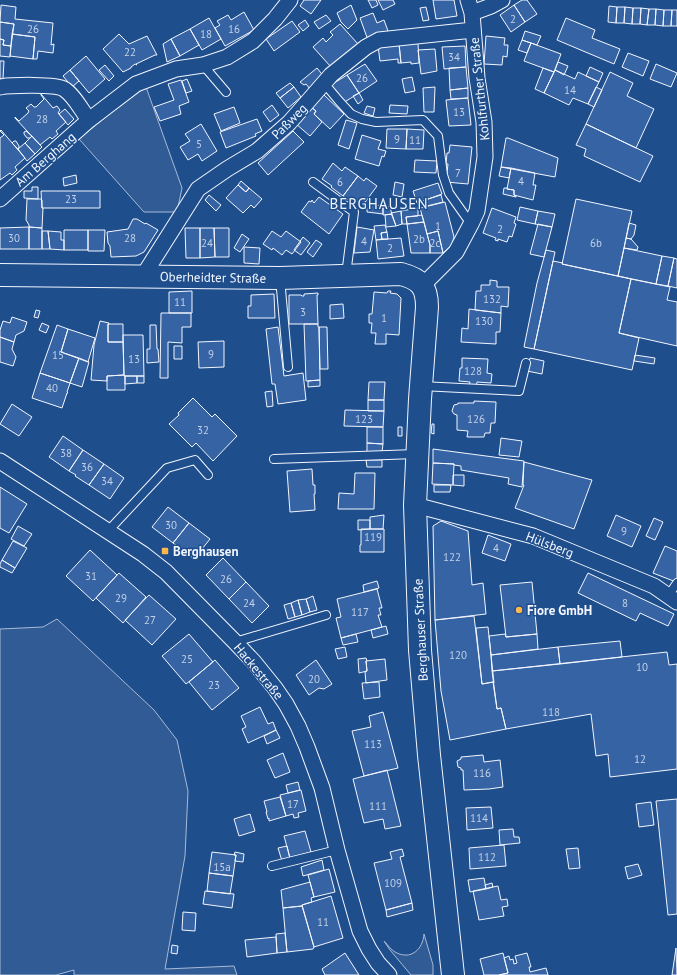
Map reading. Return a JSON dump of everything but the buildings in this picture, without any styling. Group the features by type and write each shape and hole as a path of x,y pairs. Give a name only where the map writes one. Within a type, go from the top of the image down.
{"street":[{"name":"Am Berghang","path":"0,198 89,120 136,84 176,69 204,66 227,57 254,41 275,19 290,0"},
{"path":"470,6 491,6 502,0"},
{"name":"Kohlfurther Straße","path":"423,285 456,252 477,211 485,157 484,122 477,78 470,6"},
{"name":"Paßweg","path":"143,276 198,189 257,151 289,123 331,75 366,47 379,40 473,30"},
{"path":"0,87 10,85 54,86 64,88 72,96 89,120"},
{"name":"Oberheidter Straße","path":"0,275 280,278 401,274 417,280 423,285"},
{"name":"Berghauser Straße","path":"423,285 427,300 415,505 420,650 429,756 453,975"},
{"name":"Hackestraße","path":"0,461 143,554 166,572 254,662 275,688 286,704 308,747 322,788 337,850 360,931 378,963 389,975"},
{"name":"Hülsberg","path":"415,505 533,536 654,586 673,599"}],"lane":[{"path":"204,66 226,92"},
{"path":"324,83 351,114 362,119 376,122 423,120 438,136 443,175 449,192 471,224"},
{"path":"313,182 354,212 346,276"},
{"path":"280,278 288,367"},
{"path":"421,386 519,391 526,362"},
{"path":"274,459 417,454"},
{"path":"108,531 167,468 195,460 208,475"},
{"path":"673,599 677,583"},
{"path":"235,642 326,615"},
{"path":"272,866 337,850"}],"shaded area":[{"path":"146,87 182,188 177,212 144,212 79,139"},
{"path":"57,619 154,710 177,740 188,791 185,856 165,969 234,966 237,975 74,975 74,970 56,975 0,975 0,629 43,627"},
{"path":"424,934 433,965 433,975 411,975 384,941 394,951 406,955 419,949"}],"place":[{"name":"Berghausen","path":"165,551"},
{"name":"Fiore GmbH","path":"519,610"}],"district":[{"name":"BERGHAUSEN","path":"379,204"}]}
